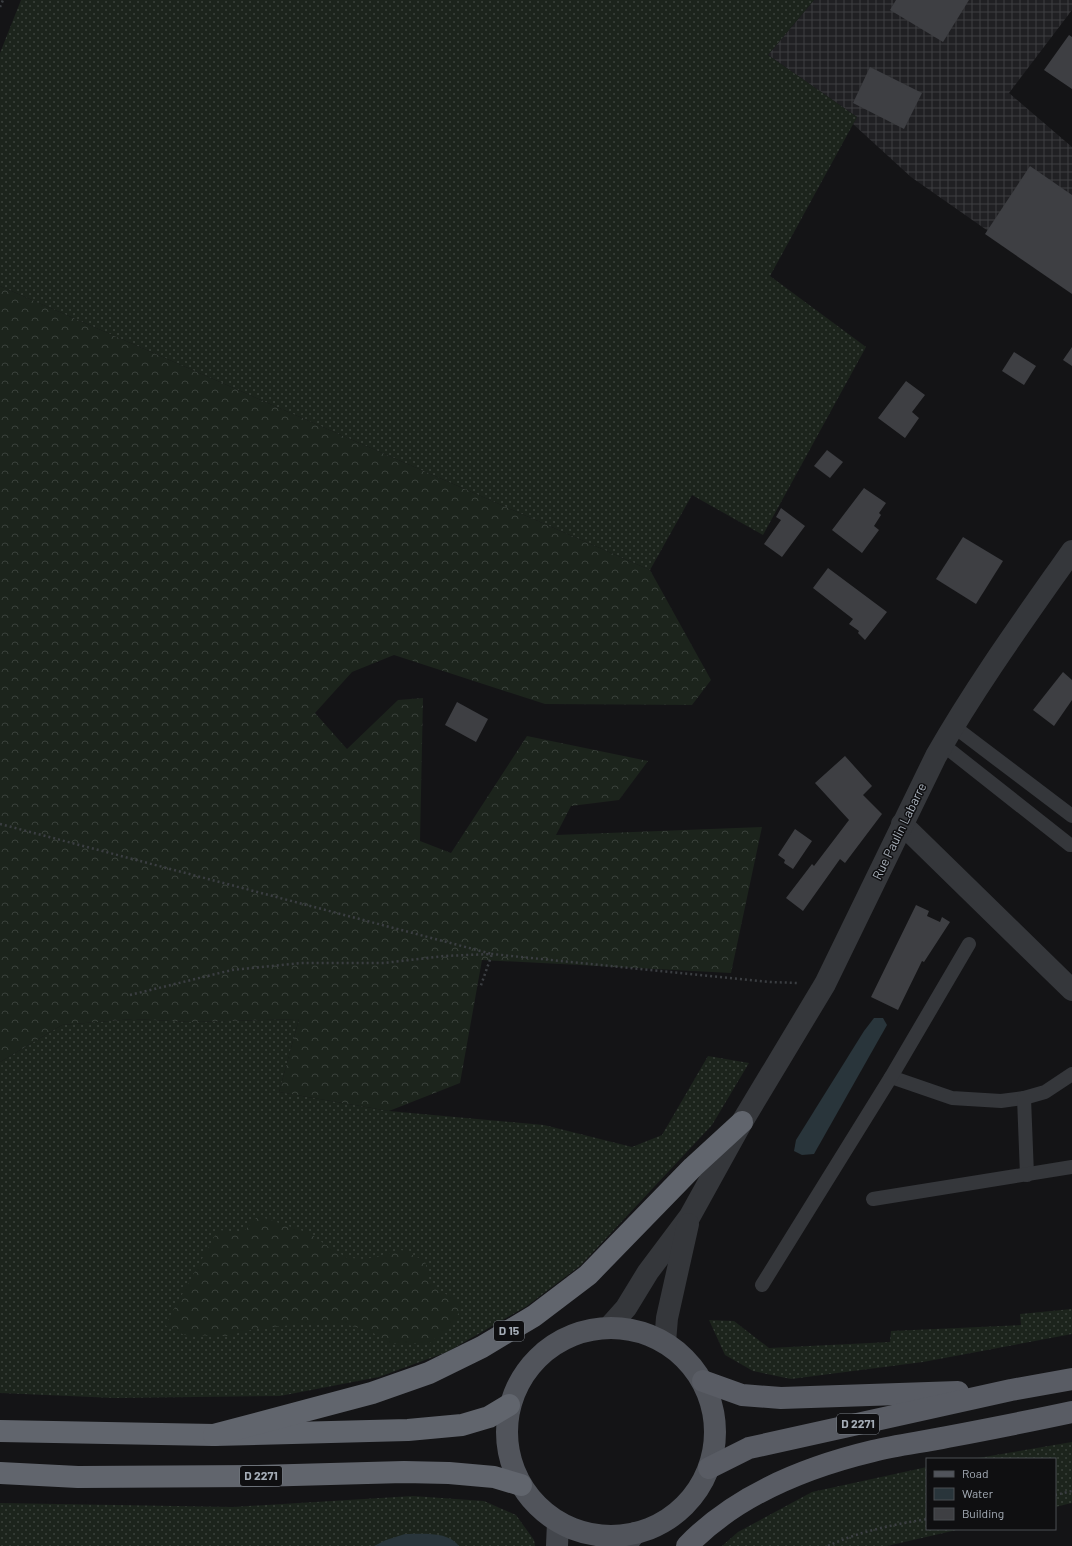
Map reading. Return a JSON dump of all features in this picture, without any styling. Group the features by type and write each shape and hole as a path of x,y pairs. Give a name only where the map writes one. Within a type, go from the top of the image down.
{"highway":[{"name":"D 15","path":"214,1435 372,1393 429,1373 482,1347 534,1316 588,1275 693,1167 742,1122"},
{"name":"D 2271","path":"709,1468 749,1448 1011,1390 1072,1379"},
{"name":"D 2271","path":"703,1382 742,1395 781,1398 1011,1390"},
{"path":"0,1431 214,1435 408,1430 462,1425 489,1417 509,1404"},
{"path":"687,1546 699,1534 739,1504 779,1482 824,1465 873,1451 1072,1412"},
{"name":"D 2271","path":"0,1474 78,1477 132,1477 257,1476 404,1472 449,1473 494,1477 520,1485"}],"main road":[{"path":"609,1327 638,1331 665,1342 687,1359 703,1382 713,1409 715,1439 709,1468 692,1498 666,1520 630,1540 583,1533 558,1522 537,1506 520,1485 512,1466 507,1446 506,1425 509,1404 520,1380 536,1358 557,1341 582,1331 609,1327"},
{"path":"558,1522 558,1546"}],"street":[{"name":"Rue Paulin Labarre","path":"742,1122 825,984 902,824 947,735 973,694 1072,551"},
{"path":"902,824 1072,990"},
{"name":"D 15","path":"609,1327 626,1308 648,1272 690,1216 742,1122"},
{"name":"D 15","path":"665,1342 667,1318 690,1216"}],"lane":[{"path":"947,735 1072,816"},
{"path":"947,735 1070,845"},
{"path":"762,1285 891,1077 969,944"},
{"path":"891,1077 952,1098 1001,1101 1024,1098 1045,1092 1072,1074"},
{"path":"1024,1098 1027,1175"},
{"path":"873,1199 1072,1167"}],"path":[{"path":"0,7 3,0"},
{"path":"0,824 492,954"},
{"path":"130,995 232,970 301,963 384,963 444,956 492,954 770,982 825,984"},
{"path":"480,988 492,954"},
{"path":"1056,1495 1072,1491"},
{"path":"828,1546 849,1536 885,1526 926,1519"}],"shaded area":[{"path":"814,0 1072,0 1072,10 1009,93 1072,147 1072,290 911,177 853,124 857,117 768,55"}],"green space":[{"path":"21,0 814,0 768,55 857,117 770,276 866,347 763,535 692,495 650,570 0,286 0,53"},
{"path":"0,286 650,570 711,680 692,705 545,704 394,655 352,672 315,713 347,749 398,700 423,698 420,841 451,853 527,736 648,761 619,800 571,806 556,835 762,827 731,973 482,960 460,1083 389,1111 279,1092 299,1019 191,1022 133,1019 62,1025 0,1062"},
{"path":"133,1019 191,1022 299,1019 279,1092 389,1111 544,1125 632,1147 662,1135 708,1056 749,1063 712,1125 581,1265 527,1306 447,1352 379,1377 280,1396 115,1398 0,1393 0,1062 62,1025"},
{"path":"258,1216 309,1233 333,1250 348,1258 366,1259 402,1250 425,1261 430,1282 441,1291 464,1305 453,1322 429,1344 391,1344 370,1331 348,1325 292,1325 255,1329 226,1336 184,1335 165,1325 218,1230 243,1232"},
{"path":"1072,1309 1072,1334 923,1362 791,1379 753,1371 725,1355 709,1320 734,1321 769,1348 890,1342 891,1331 1021,1325 1020,1314"},
{"path":"1072,1442 1072,1503 1056,1507 1056,1458 978,1458"},
{"path":"926,1467 926,1530 957,1530 887,1546 722,1546 738,1532 812,1492"},
{"path":"413,1496 484,1501 516,1515 534,1540 535,1546 0,1546 0,1503 233,1507"}],"water":[{"path":"874,1018 883,1018 887,1025 814,1154 802,1155 794,1151 796,1140 864,1031"},
{"path":"405,1534 434,1534 448,1538 459,1546 374,1546 386,1540"}],"building":[{"path":"896,0 969,0 943,42 890,10"},
{"path":"1069,35 1072,37 1072,89 1044,70"},
{"path":"870,67 922,93 904,129 853,103"},
{"path":"1030,166 1072,195 1072,294 985,234"},
{"path":"1072,347 1072,366 1063,360"},
{"path":"1014,352 1036,366 1024,385 1002,371"},
{"path":"906,381 925,395 912,412 919,418 905,438 878,418"},
{"path":"827,450 843,462 830,478 814,466"},
{"path":"864,488 886,503 879,513 881,515 874,526 879,530 862,553 832,530"},
{"path":"781,508 805,526 782,557 764,544 781,520 776,517"},
{"path":"963,537 1003,561 976,604 936,579"},
{"path":"828,568 887,612 865,640 858,633 859,631 849,624 853,619 813,588"},
{"path":"1063,672 1072,680 1072,700 1054,726 1033,710"},
{"path":"457,702 488,719 476,742 445,725"},
{"path":"845,756 872,786 863,795 882,814 845,863 840,859 803,911 786,898 812,864 814,866 849,820 815,783"},
{"path":"795,829 812,841 793,869 784,863 785,860 778,855"},
{"path":"916,905 929,911 927,916 940,922 942,917 950,922 924,962 922,961 898,1010 871,997"}]}
